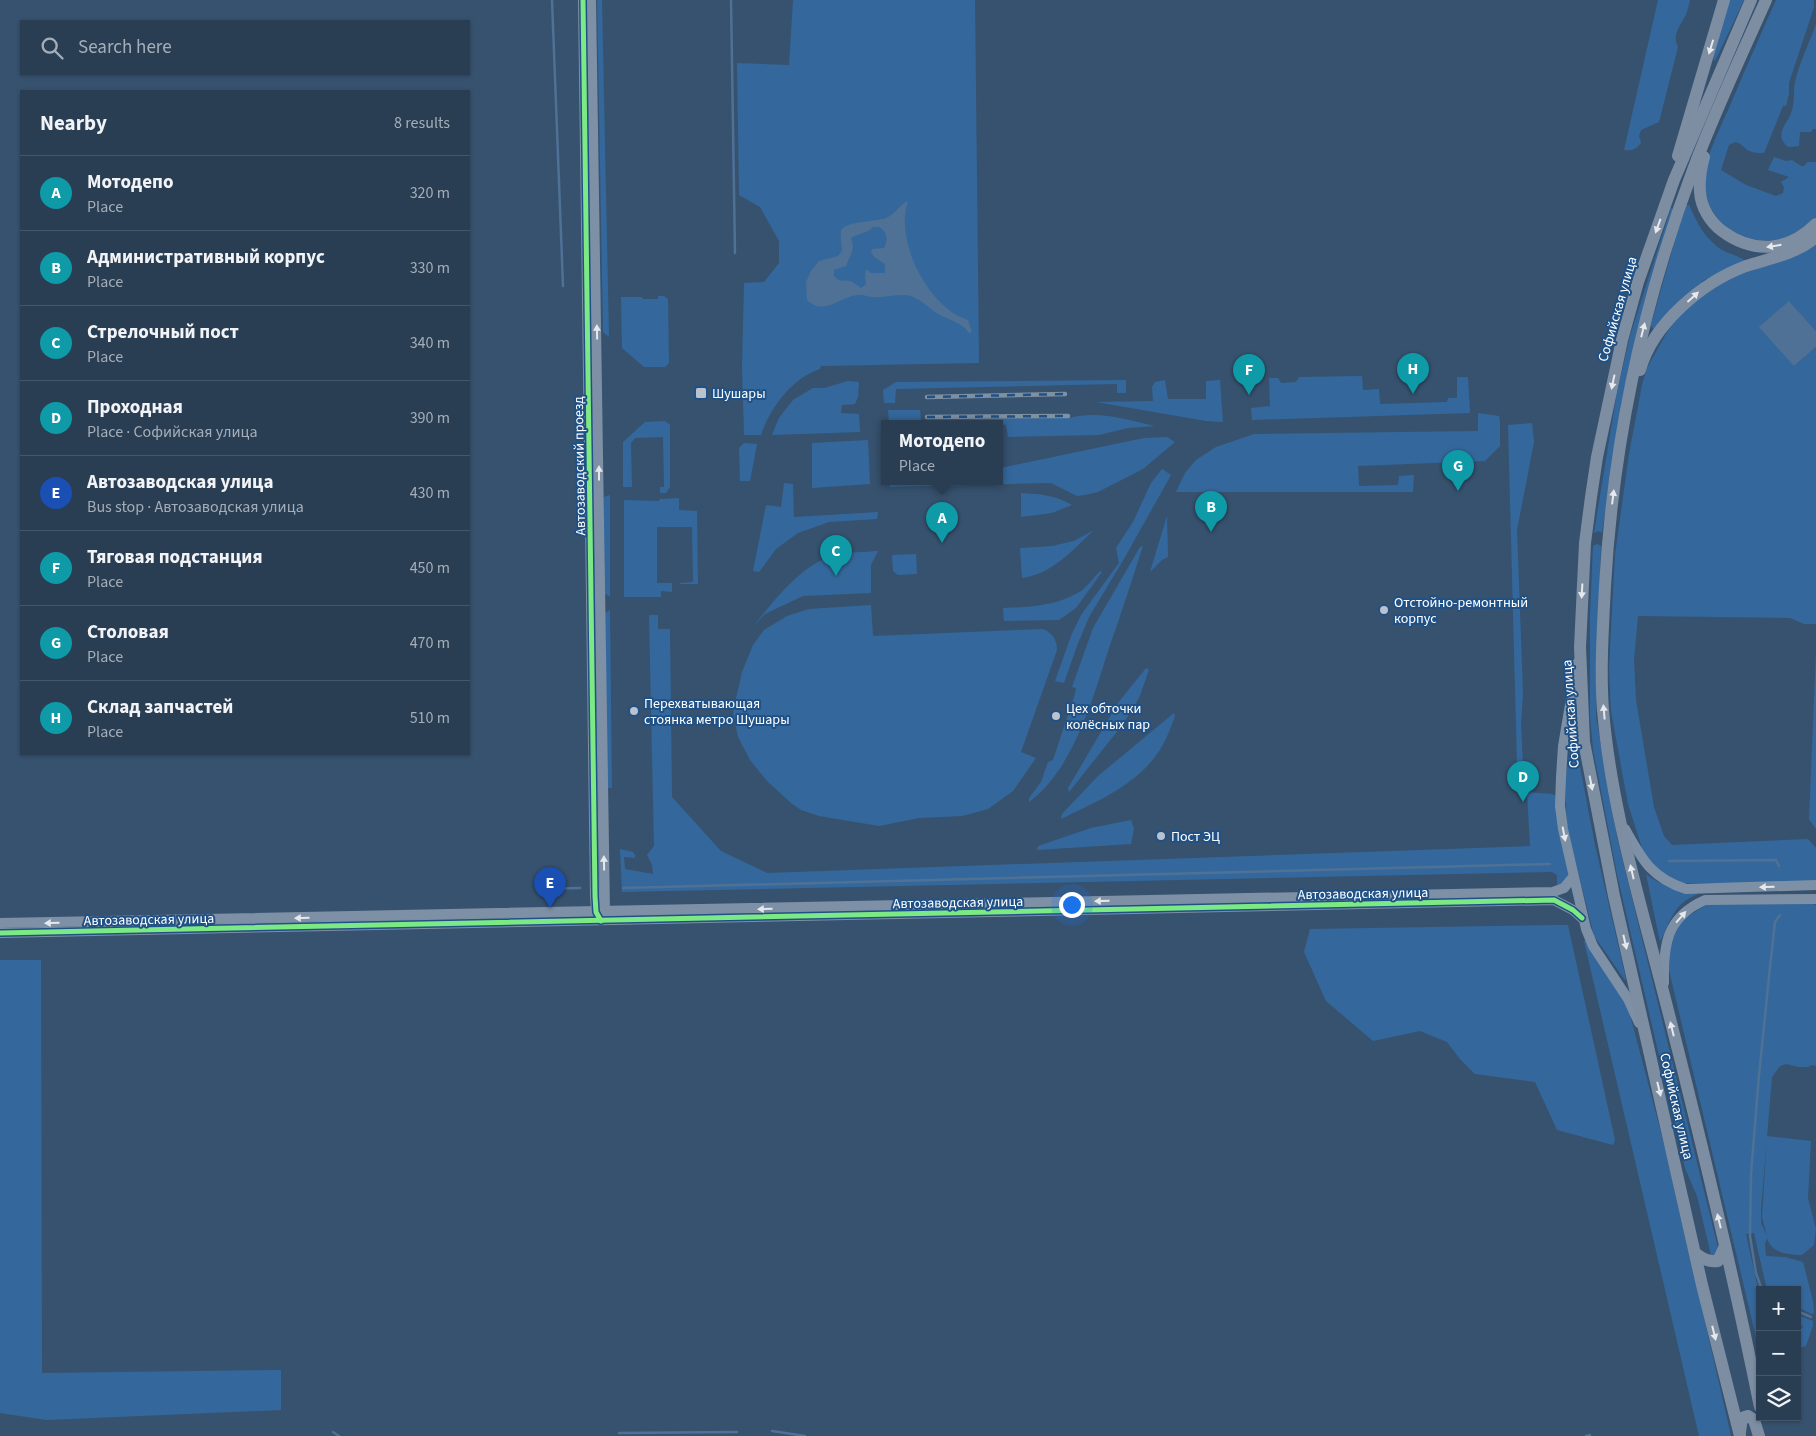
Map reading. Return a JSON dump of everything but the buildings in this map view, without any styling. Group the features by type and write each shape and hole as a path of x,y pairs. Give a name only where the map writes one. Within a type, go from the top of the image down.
{"main road":[{"path":"1674,180 1679,150 1724,0"},
{"name":"Софийская улица","path":"1740,1435 1695,1253 1614,896 1584,742 1580,647 1585,543 1597,457 1622,340 1638,282 1674,180 1751,0"},
{"name":"Софийская улица","path":"1756,1389 1725,1246 1638,896 1610,767 1603,710 1603,624 1607,545 1625,412 1649,305 1674,223 1710,125 1766,0"},
{"path":"1710,125 1703,161 1700,192 1705,211 1718,228 1742,244 1763,247 1789,243 1816,224"},
{"path":"1625,412 1649,348 1670,320 1694,296 1720,278 1745,267 1800,249 1816,237"},
{"path":"1585,543 1589,540 1599,539 1607,545"},
{"path":"1695,1253 1710,1262 1718,1261 1725,1246"},
{"path":"1740,1435 1742,1418 1748,1416 1754,1420 1759,1436"},
{"path":"1763,1421 1766,1436"}],"street":[{"name":"Автозаводский проезд","path":"583,0 601,915"},
{"name":"Автозаводский проезд","path":"591,0 601,915"},
{"path":"1580,647 1566,726 1560,782 1562,829 1582,918 1593,946 1628,999 1646,1036"},
{"path":"1622,824 1646,864 1660,878 1676,886 1686,889 1816,885"},
{"name":"Автозаводская улица","path":"0,933 601,915 1553,892 1564,888 1573,877"},
{"path":"1664,997 1664,956 1666,944 1669,934 1679,918 1691,907 1704,900 1816,899"},
{"name":"Автозаводская улица","path":"0,923 1554,900 1573,910 1582,918"}],"shaded area":[{"path":"597,0 602,0 609,337 603,332"},
{"path":"793,0 975,0 979,363 821,366 820,369 800,379 783,395 770,415 761,435 744,435 742,367 744,283 764,282 779,263 779,241 760,207 739,195 737,63 789,65"},
{"path":"1658,0 1690,0 1687,12 1676,33 1678,47 1659,122 1641,130 1639,136 1641,143 1637,147 1632,150 1624,150"},
{"path":"1729,0 1744,0 1715,61 1713,58"},
{"path":"1776,0 1814,0 1814,7 1789,83 1786,106 1783,106 1764,153 1750,151 1735,142 1729,145 1721,170 1746,185 1776,196 1783,193 1784,187 1781,182 1789,177 1768,170 1774,157 1786,161 1792,160 1801,166 1808,162 1816,162 1816,217 1798,233 1783,239 1752,240 1744,238 1726,227 1713,212 1706,193 1705,172 1715,139"},
{"path":"1816,24 1816,129 1813,129 1811,132 1800,132 1799,146 1789,147 1786,146 1781,136 1792,109 1797,75"},
{"path":"908,201 905,217 906,234 910,253 918,271 940,302 953,313 968,320 972,332 969,333 960,324 940,315 918,299 908,295 870,297 857,295 825,306 813,305 807,300 806,282 811,271 819,261 838,256 842,251 841,231 843,228 848,225 886,218","holes":["873,227 879,227 886,233 887,239 884,248 872,249 871,252 874,257 885,264 885,273 871,273 866,269 866,284 861,288 850,281 840,281 834,276 834,270 846,266 852,252 851,238"]},
{"path":"1685,205 1689,205 1698,224 1716,246 1744,260 1743,263 1704,280 1654,331 1651,325"},
{"path":"1671,208 1674,209 1637,331 1622,400 1602,533 1598,531 1594,533 1617,392 1630,336"},
{"path":"1816,245 1816,331 1789,301 1794,366 1816,347 1816,624 1804,624 1790,618 1638,616 1634,660 1636,700 1654,807 1664,836 1672,845 1808,839 1816,848 1816,881 1796,883 1684,883 1669,878 1657,870 1643,851 1628,804 1611,711 1609,669 1615,555 1629,454 1642,385 1647,368 1676,318 1697,298 1734,276 1800,254"},
{"path":"658,296 664,296 668,299 669,363 665,367 644,367 622,348 621,297 658,299"},
{"path":"1789,301 1816,331 1816,347 1794,366 1759,327"},
{"path":"1362,376 1363,390 1379,389 1380,404 1447,402 1448,398 1457,398 1457,377 1468,377 1470,413 1252,420 1251,408 1270,406 1269,378 1278,378 1281,383 1296,382 1299,377"},
{"path":"1126,380 1126,393 1117,393 1117,384 896,389 895,403 884,403 883,390 896,382"},
{"path":"1165,380 1168,399 1206,399 1206,381 1220,380 1223,422 1206,421 1096,402 1153,401 1152,387 1155,382"},
{"path":"848,381 859,382 858,397 855,404 842,405 841,413 859,414 860,432 772,435 779,418 793,400 813,388 824,388"},
{"path":"888,410 920,410 921,420 889,420"},
{"path":"1478,413 1499,416 1500,421 1500,446 1485,461 1358,466 1359,486 1398,485 1399,476 1414,475 1413,492 1176,492 1185,473 1196,460 1216,447 1254,434 1478,431"},
{"path":"1102,415 1155,426 1128,428 1099,435 1008,437 1006,425 1003,424 1003,420 921,420 1070,418"},
{"path":"665,421 670,425 670,487 666,493 660,493 660,487 664,487 663,437 635,438 631,443 632,487 623,487 623,442 645,422"},
{"path":"1532,423 1534,442 1517,530 1523,694 1521,724 1523,765 1517,764 1508,425"},
{"path":"1167,437 1175,442 1143,469 1098,492 1077,496 1051,483 1003,484 1003,467 1144,438"},
{"path":"868,440 870,484 812,488 812,443"},
{"path":"744,443 757,444 750,481 740,481 739,448"},
{"path":"1162,469 1171,475 1089,617 1064,683 1055,681 1071,636 1081,615 1119,563 1116,548 1133,522 1151,483"},
{"path":"784,483 793,484 794,517 878,512 877,519 829,522 798,533 776,549 759,572 753,571 766,505 781,507"},
{"path":"890,485 970,485 890,487"},
{"path":"1021,493 1053,497 1072,505 1052,513 1021,517"},
{"path":"610,495 610,597 604,593 604,497"},
{"path":"679,498 679,510 697,511 698,584 680,584 693,582 692,527 657,527 657,583 672,583 672,592 661,591 661,597 624,597 624,500 659,501 660,499"},
{"path":"1167,516 1168,557 1162,560 1150,572"},
{"path":"1094,530 1053,566 1033,576 1022,578 1020,548 1052,546 1074,541"},
{"path":"1597,544 1601,546 1596,717 1617,837 1719,1252 1715,1257 1711,1255 1697,1196 1685,1168 1617,874 1593,749 1590,715 1590,615 1593,546"},
{"path":"1143,546 1080,732 1058,771 1029,802 1029,798 1041,782 1048,762 1053,760 1075,694 1076,688 1072,687 1093,628 1140,547"},
{"path":"878,551 871,565 871,593 803,596 765,614 752,628 789,585 811,567 835,555"},
{"path":"916,554 917,574 898,575 893,571 892,555"},
{"path":"1100,571 1102,572 1076,608 1059,620 1004,621 1003,608 1034,606 1063,600 1081,591"},
{"path":"871,605 873,636 1043,629 1049,632 1055,640 1057,650 1021,752 1036,758 1013,791 988,809 962,816 919,818 879,826 819,816 801,810 791,803 767,781 750,760 738,737 733,712 742,672 753,645 764,630 787,616 809,609"},
{"path":"610,610 612,788 607,788 605,613"},
{"path":"649,615 658,615 658,629 670,629 672,797 721,851 767,873 1530,846 1527,792 1556,796 1569,877 1567,882 1557,886 1557,875 1552,872 622,892 620,849 633,852 635,855 635,858 624,857 625,869 653,874 652,865 647,855 654,846"},
{"path":"1816,652 1816,829 1809,819"},
{"path":"1146,668 1149,670 1139,698 1123,724 1069,792 1068,788 1118,703"},
{"path":"1174,713 1173,722 1162,747 1141,772 1120,788 1061,819 1062,814 1098,776"},
{"path":"1574,729 1577,729 1578,732 1578,756 1595,845 1625,980 1594,936 1567,827 1565,778"},
{"path":"1131,820 1134,828 1131,844 1037,850 1038,846 1091,828"},
{"path":"1646,874 1665,885 1699,893 1680,905 1670,920 1660,942"},
{"path":"1810,903 1816,905 1816,1066 1799,1067 1786,1064 1780,1066 1772,1077 1767,1136 1811,1141 1808,1198 1816,1229 1814,1245 1802,1255 1781,1252 1769,1243 1767,1238 1765,1244 1766,1256 1785,1257 1803,1262 1813,1301 1814,1313 1812,1314 1801,1309 1801,1286 1766,1286 1754,1233 1746,1234 1757,1286 1756,1337 1668,966 1669,946 1682,920 1707,904","holes":["1767,1140 1762,1217 1767,1236 1761,1223"]},
{"path":"1568,925 1615,1140 1613,1145 1557,1130 1535,1082 1475,1074 1447,1042 1420,1031 1373,1041 1326,1001 1304,952 1310,929"},
{"path":"1587,940 1629,1011 1668,1159 1731,1436 1699,1436 1584,941"},
{"path":"0,960 41,960 42,1373 281,1370 281,1410 47,1420 0,1413"},
{"path":"1801,1316 1813,1321 1806,1346 1801,1347 1801,1328 1803,1327 1801,1326"}],"waterway":[{"path":"552,0 563,286"},
{"path":"731,0 735,253"},
{"path":"1669,861 1776,860 1779,866"},
{"path":"623,888 1550,864"},
{"path":"542,889 580,888"},
{"path":"1761,1286 1756,1273 1750,1236 1751,1174 1775,922 1780,915"},
{"path":"1801,1313 1811,1317"},
{"path":"772,1431 805,1436"},
{"path":"333,1432 339,1436"},
{"path":"619,1433 737,1432"},
{"path":"1586,1436 1590,1435"}],"railway":[{"path":"927,397 1065,394"},
{"path":"927,417 1068,416"}],"cycle path":[{"path":"583,0 595,896 596,912 601,921"},
{"path":"0,933 1554,900 1573,910 1582,918"}],"place":[{"name":"Шушары","path":"701,393"},
{"name":"Склад запчастей","path":"1413,394"},
{"name":"Тяговая подстанция","path":"1249,395"},
{"name":"Столовая","path":"1458,491"},
{"name":"Административный корпус","path":"1211,532"},
{"name":"Мотодепо","path":"942,543"},
{"name":"Стрелочный пост","path":"836,576"},
{"name":"Отстойно-ремонтный корпус","path":"1384,610"},
{"name":"Перехватывающая стоянка метро Шушары","path":"634,711"},
{"name":"Цех обточки колёсных пар","path":"1056,716"},
{"name":"Проходная","path":"1523,802"},
{"name":"Пост ЭЦ","path":"1161,836"},
{"name":"Автозаводская улица","path":"550,908"}]}
